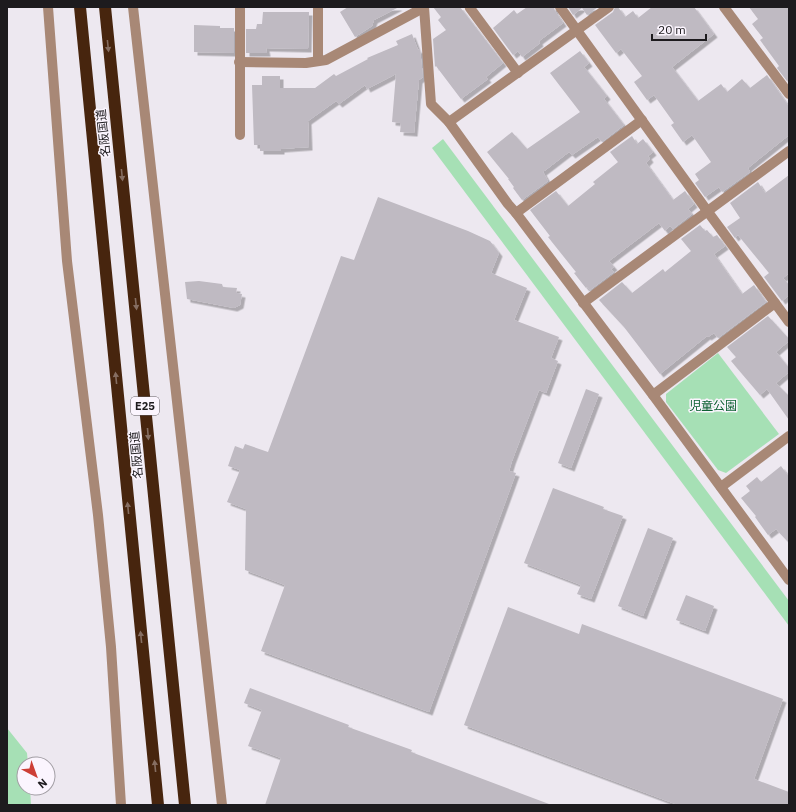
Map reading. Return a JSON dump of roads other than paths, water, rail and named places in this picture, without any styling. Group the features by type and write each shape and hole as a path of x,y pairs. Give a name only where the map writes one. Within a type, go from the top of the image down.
{"highway":[{"name":"名阪国道","path":"80,7 158,805"},
{"name":"名阪国道","path":"105,7 185,805"}],"street":[{"path":"48,7 67,261 98,515 111,647 121,805"},
{"path":"133,7 222,805"},
{"path":"240,7 240,135"},
{"path":"318,7 318,62"},
{"path":"471,7 470,8 518,73"},
{"path":"560,7 789,322"},
{"path":"449,122 609,7"},
{"path":"724,7 789,94"},
{"path":"240,62 306,63 326,60 423,8 430,104 449,122 508,204 787,574"},
{"path":"516,213 642,120"},
{"path":"583,303 789,151"},
{"path":"653,395 776,303"},
{"path":"721,487 789,436"}],"park label":[{"name":"児童公園","path":"713,405"}]}
